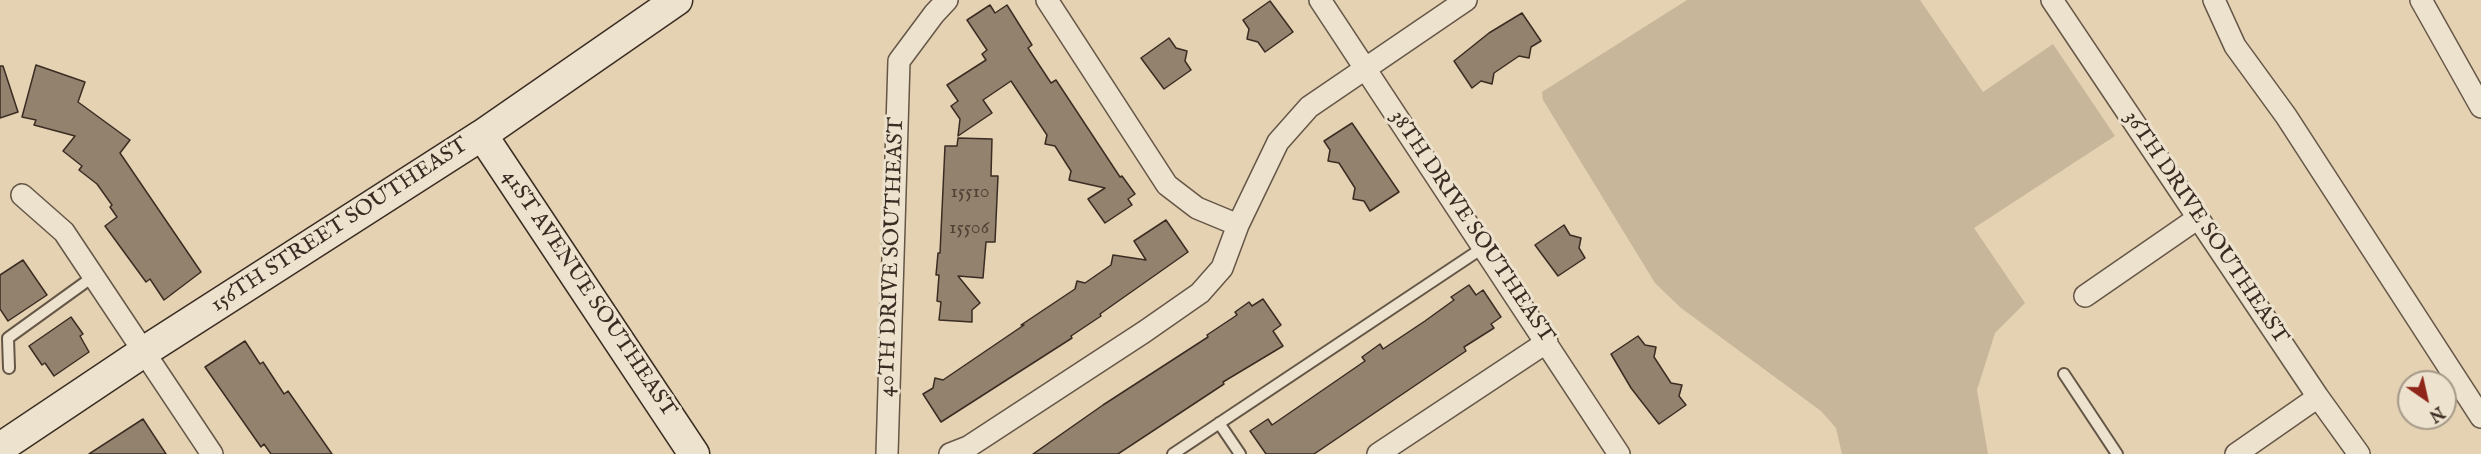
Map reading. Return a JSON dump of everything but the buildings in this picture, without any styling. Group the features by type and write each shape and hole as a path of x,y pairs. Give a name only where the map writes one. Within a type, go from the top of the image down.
{"street":[{"name":"156TH STREET SOUTHEAST","path":"0,448 145,351 482,135 677,0"},
{"name":"40TH DRIVE SOUTHEAST","path":"887,454 899,61 947,0"},
{"path":"1047,0 1167,184 1197,208 1238,225"},
{"name":"38TH DRIVE SOUTHEAST","path":"1320,0 1619,454"},
{"path":"950,454 978,440 1200,293 1222,268 1238,225 1278,142 1309,107 1466,0"},
{"name":"36TH DRIVE SOUTHEAST","path":"2052,0 2318,398 2359,454"},
{"path":"2214,0 2235,46 2286,116 2481,417"},
{"path":"2421,0 2481,107"},
{"name":"41ST AVENUE SOUTHEAST","path":"482,135 694,454"},
{"path":"22,195 64,232 212,454"},
{"path":"2085,296 2198,218"},
{"path":"1378,454 1547,342"},
{"path":"2236,454 2318,398"}],"lane":[{"path":"1173,454 1484,247"},
{"path":"9,368 8,338 94,276"},
{"path":"2064,374 2117,454"},
{"path":"1219,423 1240,454"}],"shaded area":[{"path":"1687,0 1920,0 1983,92 2053,44 2115,136 1974,228 2025,303 1995,333 1977,390 1988,454 1842,454 1836,428 1821,411 1681,308 1655,283 1543,100 1542,92"}]}
